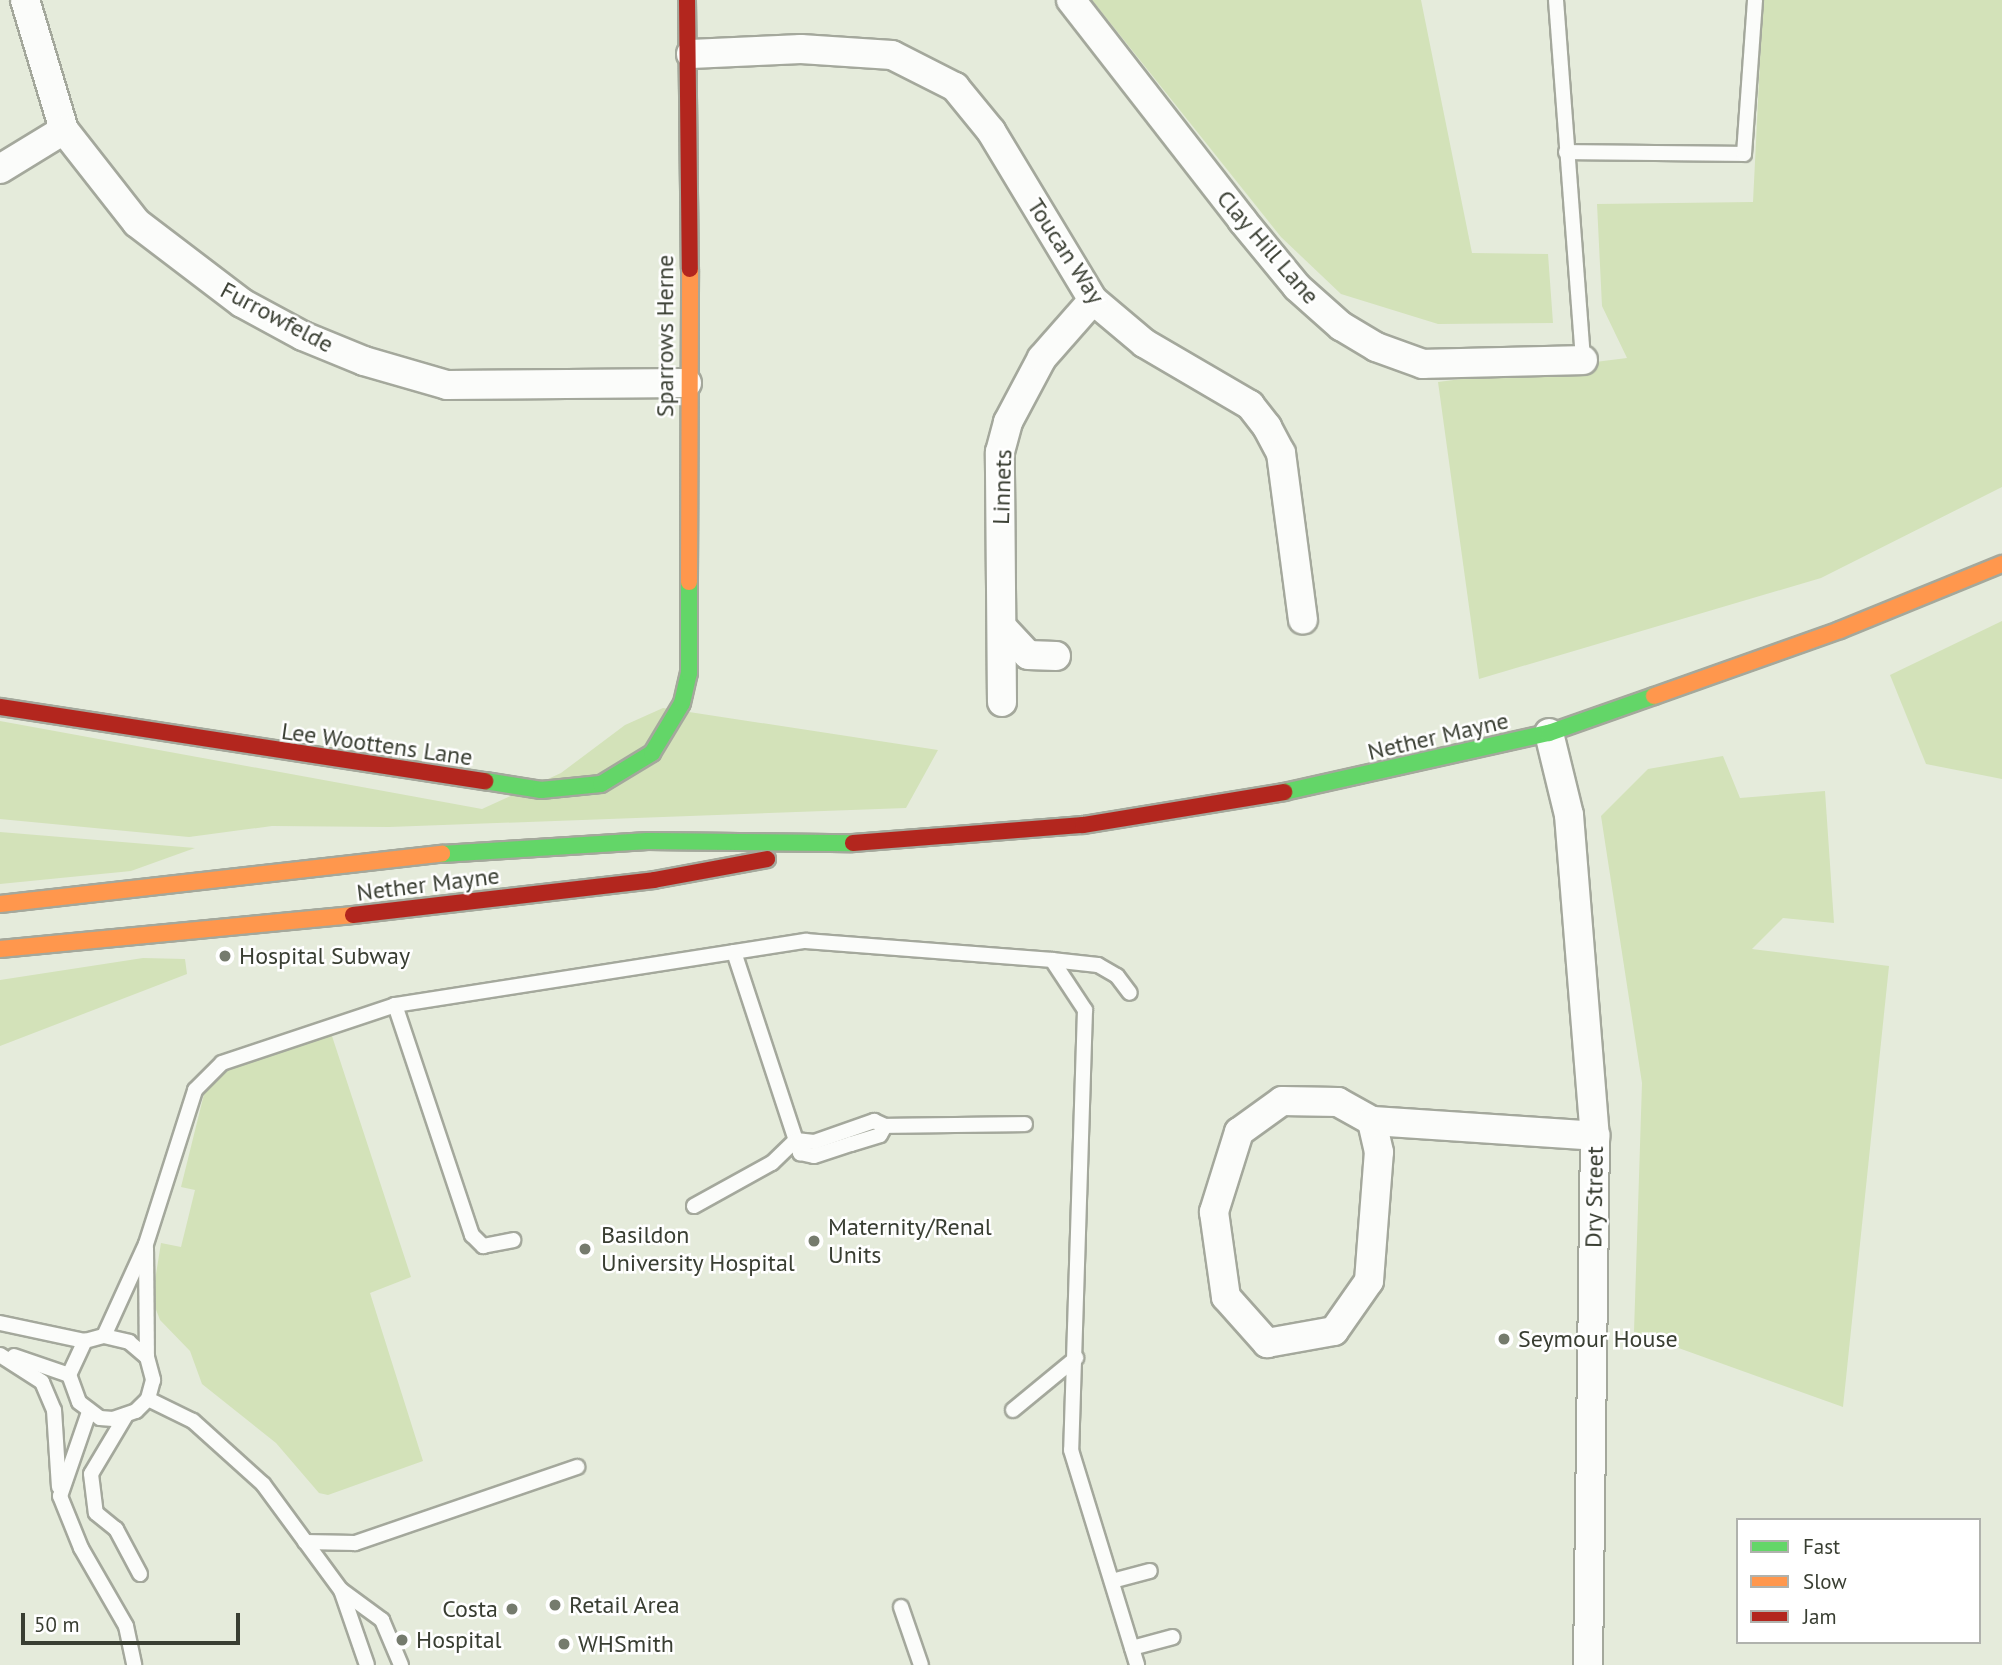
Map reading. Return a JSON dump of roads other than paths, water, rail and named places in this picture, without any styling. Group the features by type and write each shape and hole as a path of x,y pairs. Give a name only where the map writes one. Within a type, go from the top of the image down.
{"main road":[{"name":"Sparrows Herne","path":"687,0 691,54 687,383 689,673"},
{"name":"Nether Mayne","path":"0,904 471,851 648,841 858,843 1083,825 1248,800 1549,733 1840,630 2002,564"},
{"name":"Lee Woottens Lane","path":"0,707 438,776 571,790 601,784 652,753 670,728 689,673"},
{"name":"Nether Mayne","path":"0,949 69,945 654,880 858,843"}],"street":[{"name":"Furrowfelde","path":"25,0 64,130 137,223 190,268 242,303 328,346 447,385 687,383"},
{"name":"Clay Hill Lane","path":"1071,0 1297,287 1341,326 1376,347 1423,364 1583,360"},
{"name":"Toucan Way","path":"691,54 801,49 892,55 955,87 991,131 1093,300 1144,343 1250,405 1267,428 1281,453 1303,620"},
{"path":"0,169 64,130"},
{"name":"Linnets","path":"1002,702 1000,475 1008,422 1042,358 1093,300"},
{"path":"1002,627 1028,655 1056,656"},
{"name":"Dry Street","path":"1549,733 1569,815 1595,1136 1588,1665"},
{"path":"1372,1121 1379,1152 1370,1281 1334,1331 1267,1343 1226,1297 1214,1212 1239,1132 1282,1101 1338,1102 1372,1121 1595,1136"}],"lane":[{"path":"1556,0 1583,360"},
{"path":"1566,152 1744,154 1755,0"},
{"path":"104,1336 146,1244 195,1090 222,1063 394,1004 806,942 1098,965 1117,976 1130,993"},
{"path":"0,959 69,945"},
{"path":"734,952 796,1140"},
{"path":"1052,960 1085,1010 1071,1450 1137,1665"},
{"path":"394,1004 472,1235 483,1246 513,1240"},
{"path":"796,1140 814,1142 874,1121 885,1126 1025,1124"},
{"path":"694,1206 772,1163 796,1140"},
{"path":"140,1574 116,1530 96,1513 91,1474 125,1417 148,1399 153,1380 147,1357 146,1244"},
{"path":"0,1324 85,1341 104,1336 129,1342 147,1357"},
{"path":"85,1341 69,1376 79,1402 100,1418 125,1417"},
{"path":"0,1353 69,1376"},
{"path":"0,1353 43,1382 54,1410 60,1496 81,1548 126,1626 134,1665"},
{"path":"1013,1410 1076,1358"},
{"path":"148,1399 193,1422 263,1484 341,1590 382,1620 401,1665"},
{"path":"60,1496 89,1412"},
{"path":"305,1542 355,1543 577,1467"},
{"path":"1112,1581 1150,1571"},
{"path":"341,1590 367,1665"},
{"path":"901,1607 921,1665"},
{"path":"1132,1647 1172,1637"}],"place":[{"name":"Hospital Subway","path":"225,956"},
{"name":"Maternity/Renal Units","path":"814,1241"},
{"name":"Basildon University Hospital","path":"585,1249"},
{"name":"Seymour House","path":"1504,1339"},
{"name":"Retail Area","path":"555,1605"},
{"name":"Costa","path":"512,1609"},
{"name":"Hospital","path":"402,1640"},
{"name":"WHSmith","path":"564,1644"}]}
